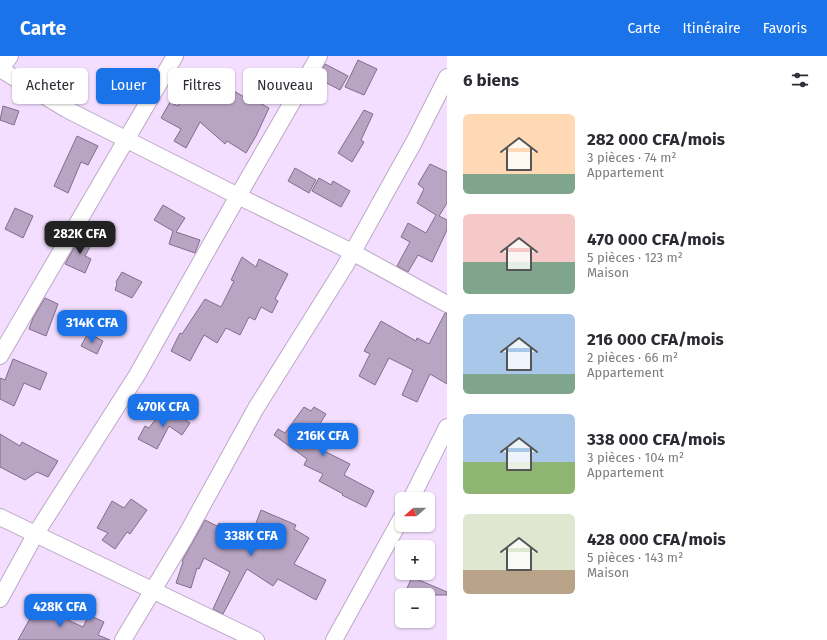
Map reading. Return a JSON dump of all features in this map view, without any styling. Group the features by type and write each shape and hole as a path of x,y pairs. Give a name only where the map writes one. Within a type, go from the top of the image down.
{"street":[{"path":"10,56 0,69 66,109 125,140 352,252 447,304"},
{"path":"0,356 175,56"},
{"path":"0,599 35,535 137,375 319,56"},
{"path":"123,640 189,530 256,408 345,266 414,142 447,77"},
{"path":"415,492 447,427"},
{"path":"0,517 256,640"},
{"path":"334,640 395,530"}],"building":[{"path":"358,60 377,69 364,95 345,87"},
{"path":"325,64 348,76 340,90 327,83 327,68 323,68"},
{"path":"235,92 243,96 243,104 262,104 269,108 246,153 227,141 225,144 200,122 186,148 174,141 181,129 161,118 169,104 178,106 179,104 235,104"},
{"path":"3,106 19,111 14,125 0,120"},
{"path":"364,110 373,114 361,140 364,142 352,162 338,153"},
{"path":"77,136 98,146 88,165 81,162 68,193 54,186"},
{"path":"430,164 447,172 447,203 439,216 447,220 447,230 432,262 418,255 408,272 397,266 410,242 401,237 408,223 426,233 436,215 417,203 424,189 418,184"},
{"path":"295,168 316,180 309,193 288,181"},
{"path":"319,178 331,185 333,181 350,191 341,207 312,191"},
{"path":"163,205 185,218 176,232 200,240 195,253 169,244 173,231 154,220"},
{"path":"15,208 33,216 23,238 5,229"},
{"path":"82,234 93,241 85,256 91,259 85,273 65,264"},
{"path":"242,257 256,267 259,259 288,274 275,299 278,301 272,313 261,307 255,320 249,317 240,335 226,328 217,343 204,335 190,361 171,351 180,333 182,334 205,299 221,307 234,281 231,280"},
{"path":"122,272 142,282 132,298 115,290 117,284 116,282"},
{"path":"45,298 58,304 46,336 29,329 33,318"},
{"path":"445,313 447,313 447,384 430,374 417,402 402,395 413,370 389,358 375,385 359,376 370,354 364,351 381,321 416,341 417,338 429,344"},
{"path":"88,333 103,341 97,354 81,346"},
{"path":"13,359 47,373 40,390 24,383 14,406 0,399 0,378 5,380"},
{"path":"165,407 190,423 182,435 169,426 157,449 138,439 145,426 149,428"},
{"path":"304,407 311,411 314,407 326,414 308,443 350,464 344,475 374,491 366,507 319,481 323,474 304,465 307,459 274,435 278,429 285,433"},
{"path":"0,434 20,446 22,442 58,461 48,477 37,472 25,480 0,467"},
{"path":"131,499 147,510 130,534 127,532 115,549 102,540 108,533 97,528 112,501 124,508"},
{"path":"261,510 296,525 294,529 309,538 294,564 326,580 316,600 278,579 273,586 247,569 223,614 213,609 230,572 204,558 199,569 197,568 191,588 176,583 183,562 182,561 205,520 217,526 219,523 250,539"},
{"path":"411,580 419,580 447,592 447,595 435,595 435,588 407,588"},
{"path":"37,606 83,627 89,615 104,622 98,635 110,640 18,640"}]}
